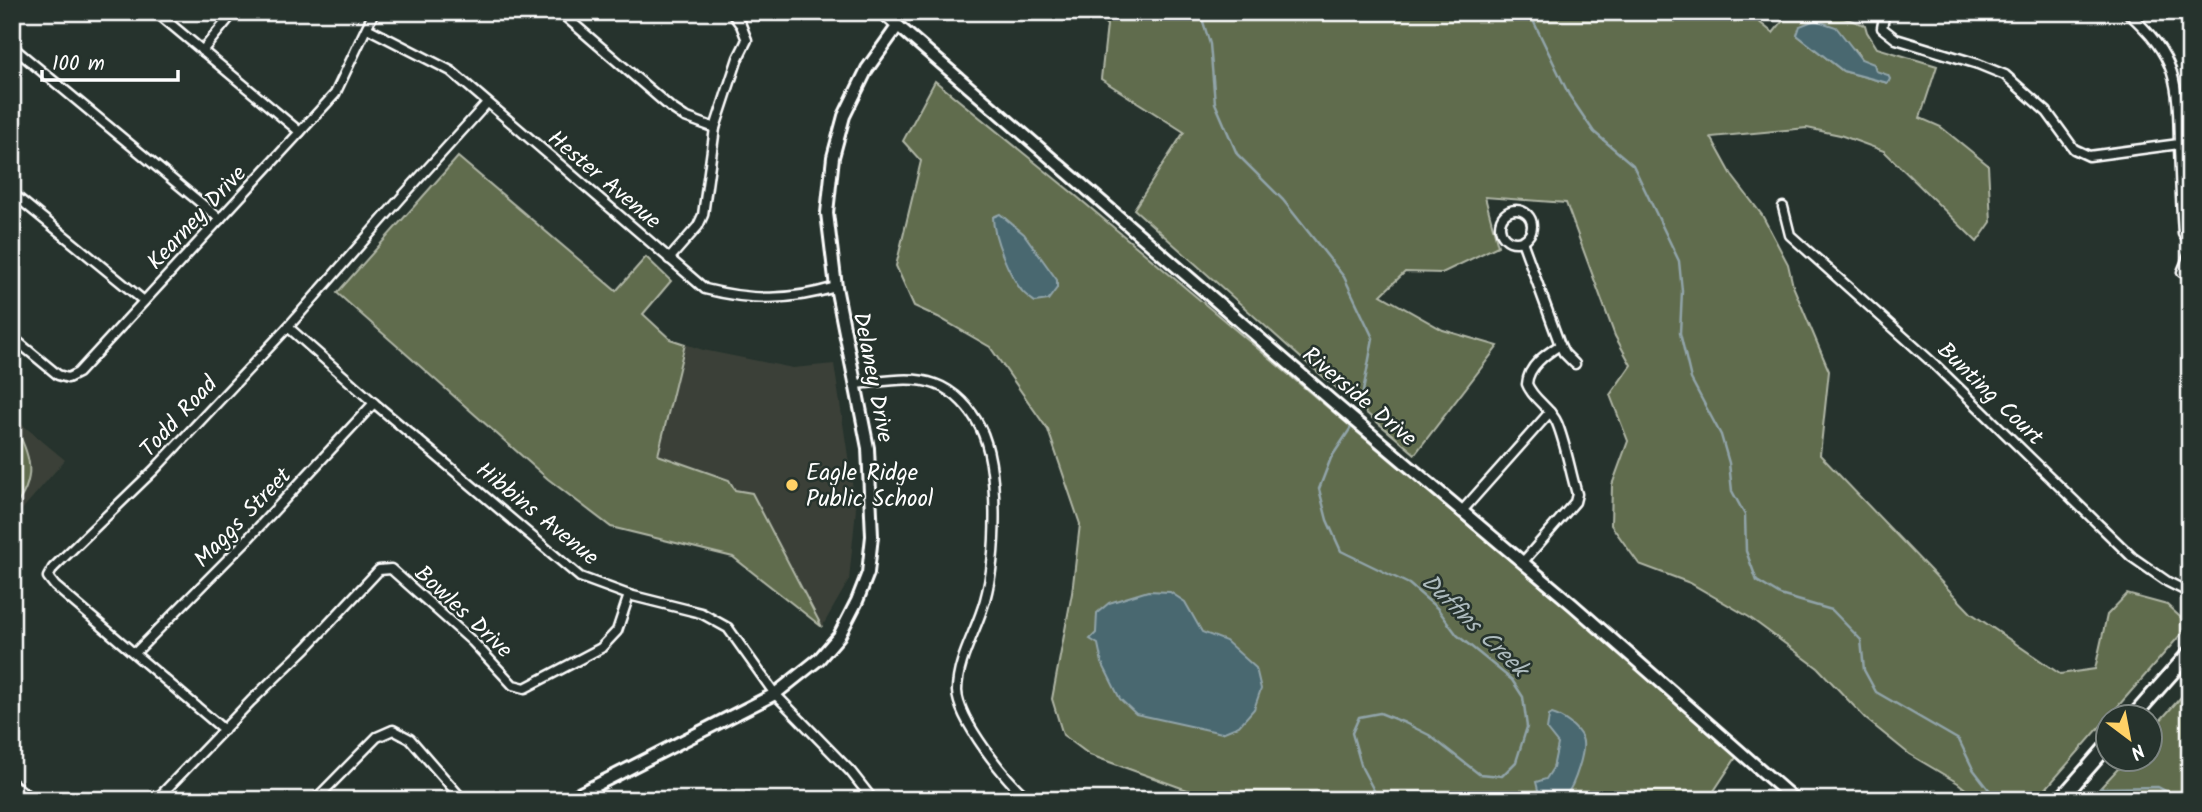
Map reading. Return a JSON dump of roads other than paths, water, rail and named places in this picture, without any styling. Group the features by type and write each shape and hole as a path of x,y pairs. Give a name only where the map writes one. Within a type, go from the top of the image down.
{"main road":[{"path":"2144,704 2190,652"},
{"path":"2060,800 2094,762"}],"street":[{"path":"156,12 300,132"},
{"path":"202,51 234,12"},
{"name":"Kearney Drive","path":"12,337 58,375 68,378 78,373 335,94 374,12"},
{"path":"560,12 670,107 685,117 715,128"},
{"path":"669,259 698,226 703,215 715,128 738,58 747,40 741,25 731,12"},
{"name":"Riverside Drive","path":"882,12 1461,512 1572,604 1782,796 1795,800"},
{"path":"1885,12 1882,28 1896,39 2005,75 2047,112 2074,149 2089,156 2179,144"},
{"path":"2127,12 2152,36 2171,69 2179,107 2183,233 2190,242"},
{"name":"Delaney Drive","path":"567,800 775,694 819,659 839,636 857,601 868,573 872,536 868,448 836,287 827,213 833,157 844,116 867,69 897,27"},
{"name":"Hester Avenue","path":"367,28 451,71 705,289 760,299 787,299 836,287"},
{"path":"12,50 15,49 220,219"},
{"name":"Todd Road","path":"224,730 55,586 48,577 53,568 154,470 288,327 487,103"},
{"path":"12,193 144,301"},
{"name":"Bunting Court","path":"1783,207 1790,235 1935,365 2132,557 2168,582 2190,593"},
{"path":"1511,210 1523,211 1532,220 1531,233 1522,241 1509,241 1501,231 1501,219 1511,210"},
{"path":"1522,241 1560,345 1564,354 1575,364"},
{"path":"2182,272 2190,253"},
{"name":"Hibbins Avenue","path":"288,327 568,568 596,584 716,620 737,638 775,694 851,772 873,800"},
{"path":"1522,563 1575,502 1577,494 1557,424 1550,412 1530,393 1527,378 1543,355 1560,345"},
{"path":"856,384 911,379 936,384 959,399 972,413 981,429 990,460 995,518 994,548 986,600 960,670 957,690 959,705 967,723 1000,768 1030,800"},
{"name":"Maggs Street","path":"135,653 253,535 374,403"},
{"path":"1461,512 1550,412"},
{"name":"Bowles Drive","path":"156,800 379,570 391,569 472,642 513,685 525,688 601,648 617,631 629,595"},
{"path":"315,800 377,737 393,730 410,739 463,800"},
{"path":"12,785 30,800"}],"water":[{"path":"1815,20 1836,27 1861,59 1874,64 1876,71 1888,75 1888,83 1843,71 1797,35 1800,26"},
{"path":"1000,214 1024,234 1057,280 1057,288 1048,300 1035,302 1023,292 1012,276 994,225 993,217"},
{"path":"1148,591 1170,592 1185,602 1202,632 1226,641 1256,668 1261,689 1254,709 1239,726 1222,733 1136,714 1120,699 1102,663 1098,644 1090,639 1096,633 1097,613 1109,603"},
{"path":"1552,714 1573,726 1583,743 1579,767 1566,795 1539,794 1536,782 1546,779 1553,768 1558,744 1547,730 1549,716"}],"waterway":[{"name":"Duffins Creek","path":"1200,12 1210,44 1215,103 1237,154 1283,200 1344,277 1373,338 1356,416"},
{"path":"1529,12 1569,95 1594,132 1633,165 1679,261 1682,291 1680,333 1691,379 1721,435 1729,463 1732,491 1745,515 1746,551 1757,581 1780,595 1832,610 1861,640 1864,670 1876,692 1959,740 1973,769 1997,800"},
{"name":"Duffins Creek","path":"1354,423 1331,458 1319,489 1327,520 1341,551 1409,584 1437,608 1457,635 1512,680 1523,697 1527,727 1516,762 1502,776 1479,774 1429,735 1405,723 1380,713 1359,717 1352,733 1362,768 1379,800"},
{"path":"2090,800 2101,788 2158,787 2183,800"}],"place":[{"name":"Eagle Ridge Public School","path":"792,485"}]}
